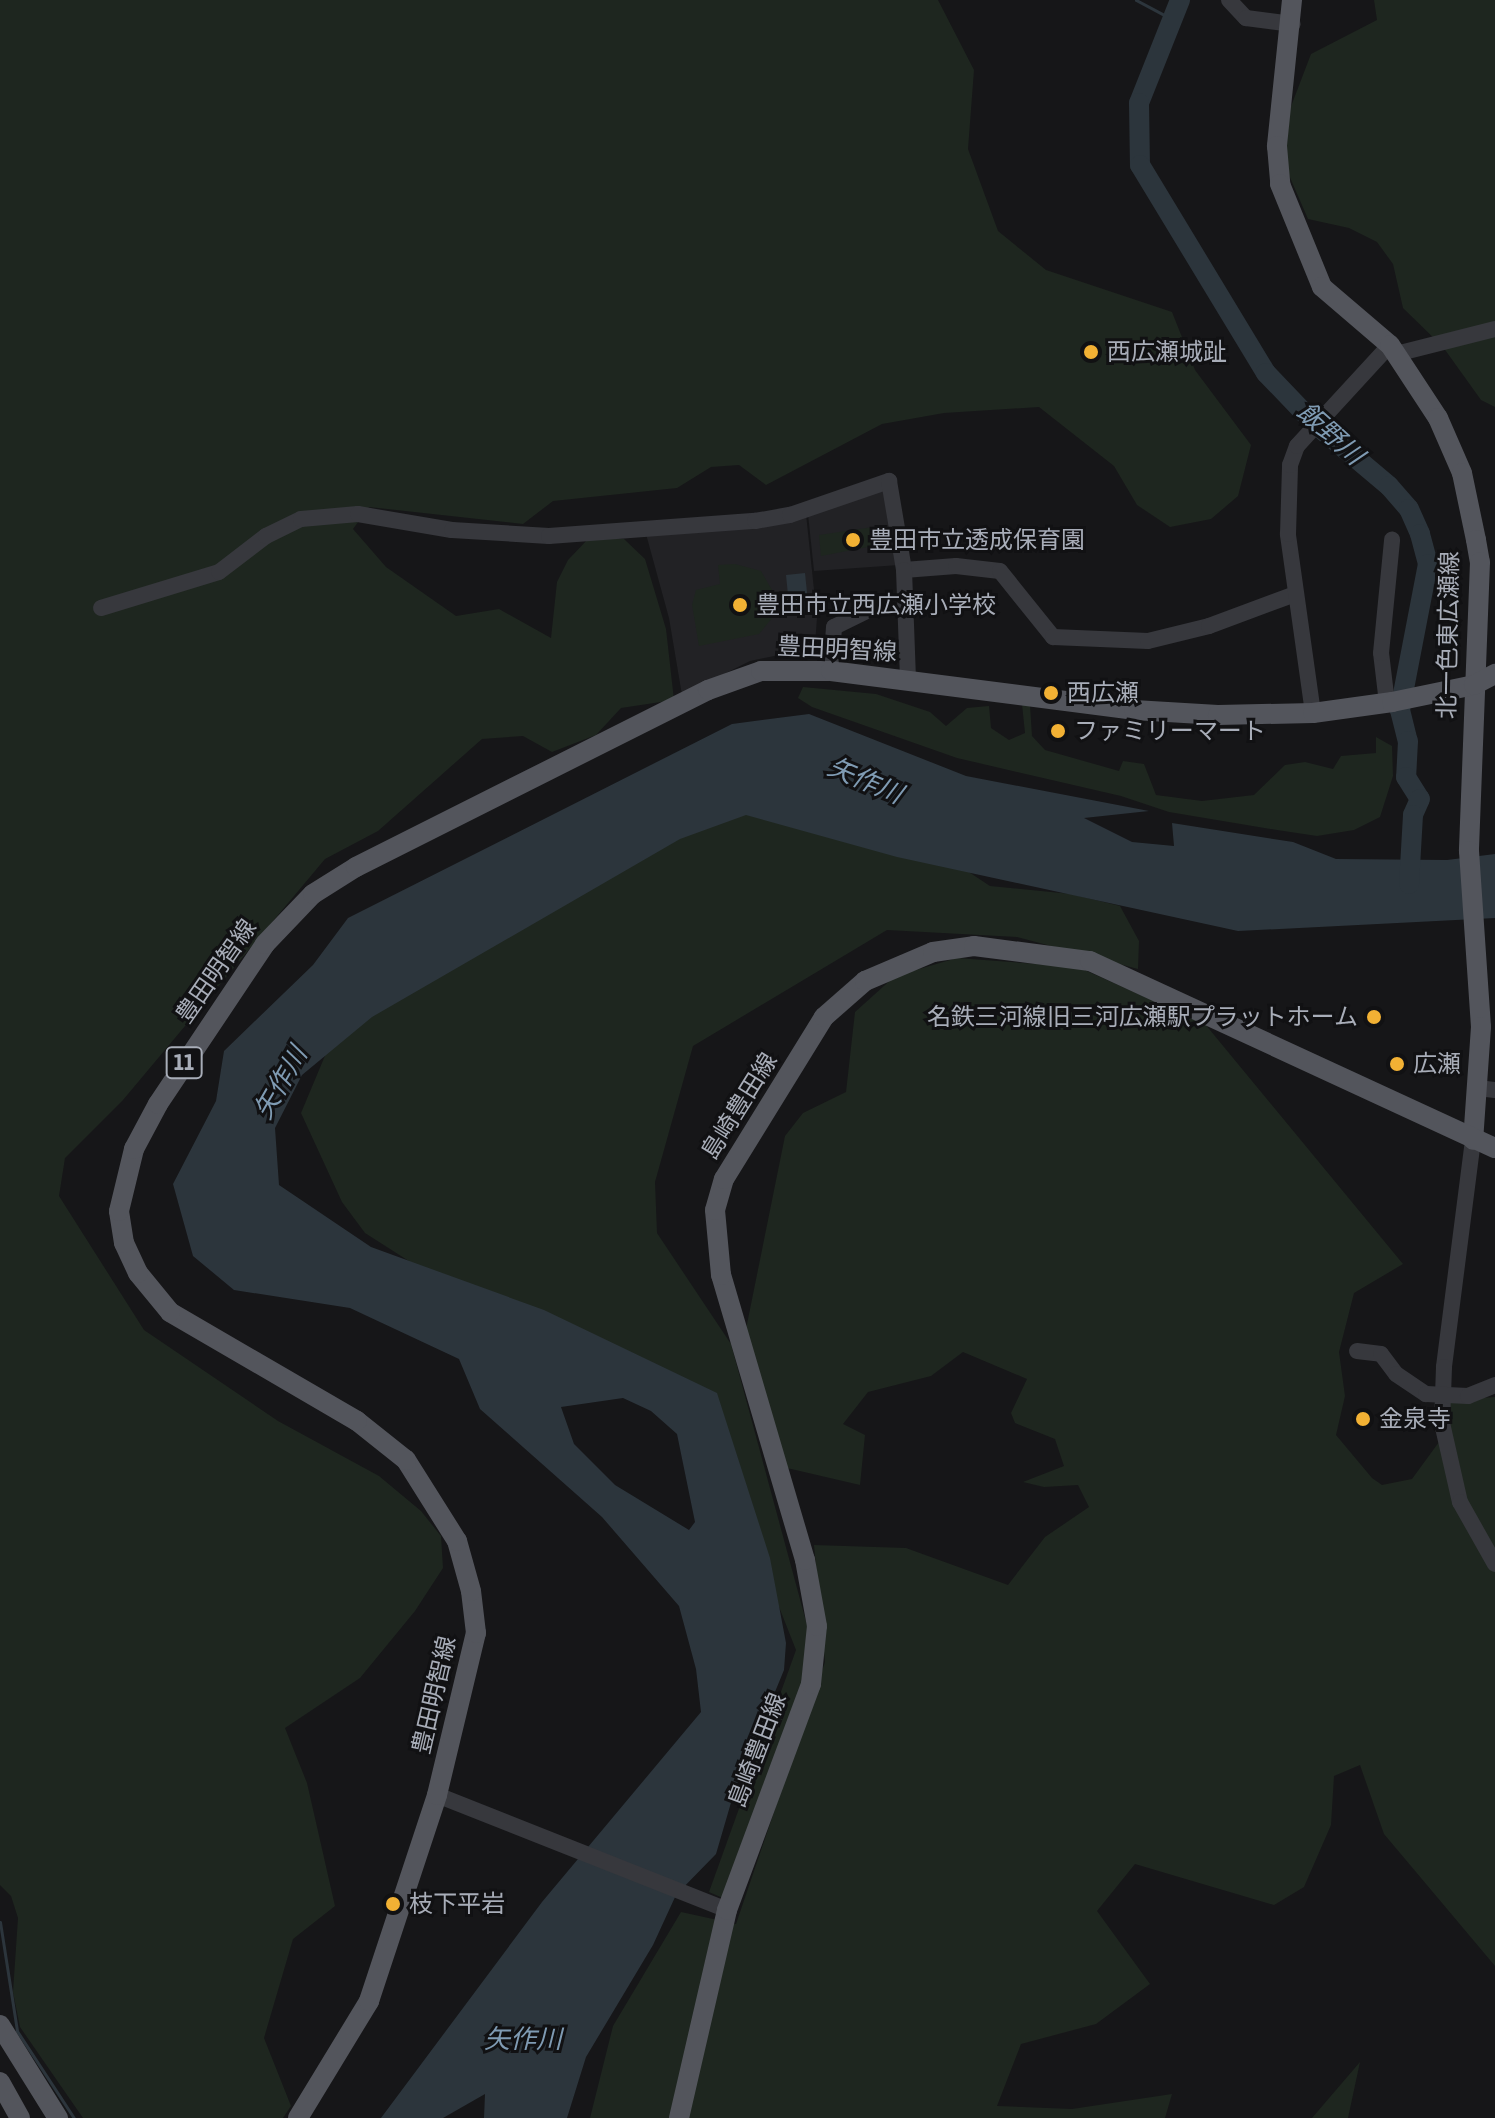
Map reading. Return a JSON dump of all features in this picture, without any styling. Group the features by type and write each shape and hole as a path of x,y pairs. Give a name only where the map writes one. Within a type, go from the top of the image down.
{"main road":[{"name":"北一色東広瀬線","path":"1292,0 1293,24 1277,146 1280,184 1322,287 1393,350 1438,418 1462,473 1480,562 1470,821 1475,958 1486,1089 1473,1140"},
{"name":"豊田明智線","path":"298,2118 369,2001 437,1795 476,1633 467,1572 440,1507 388,1443 170,1312 138,1273 124,1243 119,1211 123,1181 158,1104 265,944 313,894 356,867 708,690 761,671 831,671 1134,710 1313,713 1444,692 1474,685 1495,674"},
{"name":"島崎豊田線","path":"679,2118 722,1908 811,1684 817,1626 805,1560 721,1275 715,1210 724,1179 824,1017 865,981 933,952 974,946 1090,961 1495,1148"},
{"path":"0,2025 58,2118"},
{"path":"1,2087 18,2118"}],"street":[{"path":"1229,0 1246,18 1293,24"},
{"path":"1313,713 1308,650 1295,594 1289,473 1305,437 1329,409 1393,350 1495,329"},
{"path":"101,608 219,572 266,536 301,519 358,514 452,530 549,536 767,519 889,481 904,570 908,680"},
{"path":"1389,702 1381,653 1392,540"},
{"path":"904,570 956,566 1000,571 1053,637 1148,641 1209,626 1295,594"},
{"path":"831,671 834,627 865,612"},
{"path":"1473,1140 1443,1393 1448,1466 1475,1534 1495,1564"},
{"path":"1357,1351 1381,1354 1418,1390 1468,1396 1495,1385"},
{"path":"437,1795 722,1908"}],"shaded area":[{"path":"0,0 938,0 974,70 968,149 998,231 1046,270 1172,312 1195,370 1251,445 1238,496 1211,519 1170,527 1137,505 1114,466 1039,407 944,413 882,424 766,485 739,465 711,467 677,488 553,501 523,524 369,507 353,529 386,567 456,616 499,609 551,638 557,582 568,560 589,538 624,539 645,559 666,629 674,700 621,708 596,735 552,752 523,736 482,739 378,831 325,859 123,1100 65,1158 59,1196 144,1330 278,1421 379,1476 421,1511 441,1536 443,1568 415,1611 360,1678 285,1728 307,1783 335,1906 293,1939 264,2038 291,2106 283,2118 83,2118 20,2027 13,1992 18,1918 11,1896 0,1885"},
{"path":"1374,0 1495,0 1495,407 1481,400 1443,347 1403,308 1393,264 1377,242 1349,228 1308,219 1285,166 1290,109 1311,54 1377,20"},
{"name":"豊田市立透成保育園","path":"885,486 899,565 814,571 808,514"},
{"name":"豊田市立西広瀬小学校","path":"806,514 817,618 814,658 779,655 750,661 682,695 669,618 646,534"},
{"path":"880,526 883,544 821,556 819,535"},
{"path":"735,564 761,571 772,590 773,617 759,634 699,646 692,605 696,590 720,584 718,565"},
{"path":"803,687 876,694 930,712 946,726 967,708 989,706 991,728 1009,740 1025,733 1022,704 1030,705 1032,736 1045,750 1119,771 1123,761 1144,764 1156,795 1202,801 1254,795 1285,765 1305,762 1333,769 1341,756 1376,753 1376,737 1392,746 1393,776 1380,817 1354,830 1317,836 1277,830 1169,812 1121,796 957,758 812,707 798,698"},
{"path":"763,800 946,857 990,886 1071,894 1120,906 1139,941 1138,969 1017,937 887,930 693,1046 655,1182 657,1233 731,1344 814,1651 725,1899 709,1892 796,1650 755,1546 718,1408 437,1279 365,1233 342,1202 301,1113 332,1039 638,852"},
{"path":"957,958 1078,967 1205,1024 1403,1264 1354,1293 1339,1352 1345,1396 1336,1435 1372,1478 1382,1485 1412,1479 1447,1431 1449,1400 1495,1397 1495,1966 1384,1834 1360,1765 1334,1776 1331,1825 1304,1887 1274,1905 1135,1864 1097,1911 1150,1984 1096,2024 1021,2044 997,2106 1072,2109 1172,2094 1165,2118 590,2118 613,2026 681,1912 736,1924 825,1662 814,1545 906,1548 1008,1585 1045,1537 1089,1507 1078,1485 1044,1487 1023,1482 1064,1466 1055,1439 1015,1423 1011,1413 1027,1379 963,1352 931,1376 868,1392 843,1424 865,1435 860,1485 787,1468 745,1334 785,1136 803,1113 846,1092 855,1012 895,976"},
{"path":"1360,2062 1348,2118 1312,2118"}],"water":[{"path":"805,573 809,612 790,615 786,575"},
{"name":"矢作川","path":"809,714 966,776 1149,811 1084,818 1132,842 1174,846 1172,823 1293,842 1336,859 1447,860 1495,854 1495,918 1238,931 897,857 746,815 680,839 372,1017 302,1075 275,1128 279,1185 371,1247 544,1310 717,1393 770,1558 786,1643 784,1670 735,1789 716,1854 676,1895 653,1945 586,2057 567,2118 484,2118 485,2094 443,2118 381,2118 542,1902 701,1712 696,1669 679,1606 602,1517 480,1409 459,1359 350,1308 234,1290 193,1256 173,1184 216,1101 224,1051 313,965 348,918 732,724","holes":["623,1398 651,1411 677,1434 695,1522 689,1530 615,1485 574,1444 561,1407"]}],"waterway":[{"path":"1136,0 1170,18"},
{"name":"飯野川","path":"1180,0 1139,103 1140,165 1266,373 1313,422 1389,486 1409,509 1428,564 1400,710 1408,741 1406,777 1420,799 1413,815 1409,884"},
{"path":"0,1922 17,2031 74,2118"}],"place":[{"name":"西広瀬城趾","path":"1091,352"},
{"name":"豊田市立透成保育園","path":"853,540"},
{"name":"豊田市立西広瀬小学校","path":"740,605"},
{"name":"西広瀬","path":"1051,693"},
{"name":"ファミリーマート","path":"1058,731"},
{"name":"名鉄三河線旧三河広瀬駅プラットホーム","path":"1374,1017"},
{"name":"広瀬","path":"1397,1064"},
{"name":"金泉寺","path":"1363,1419"},
{"name":"枝下平岩","path":"393,1904"}]}
